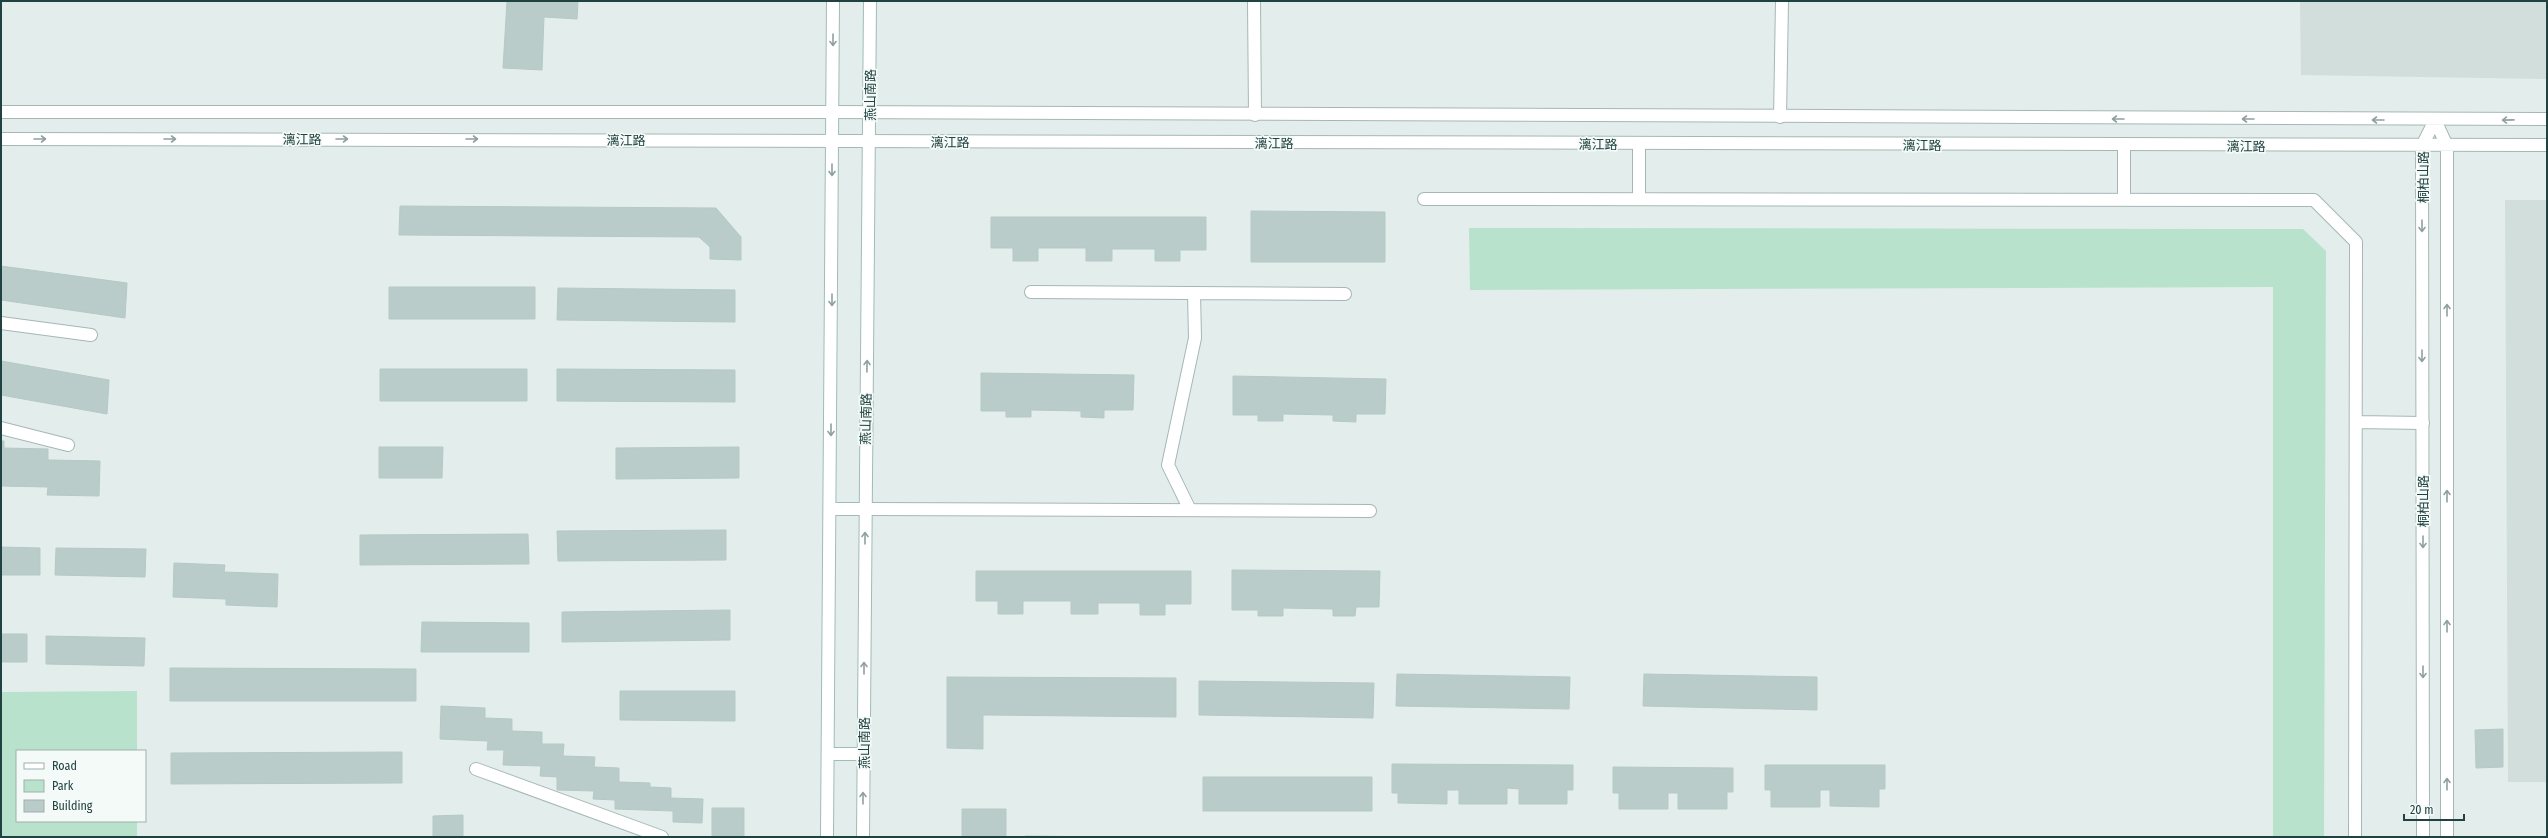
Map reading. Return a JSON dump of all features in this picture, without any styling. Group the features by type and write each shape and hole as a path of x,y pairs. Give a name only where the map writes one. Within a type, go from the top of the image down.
{"street":[{"path":"827,837 831,509 833,1"},
{"name":"燕山南路","path":"863,837 870,1"},
{"path":"1254,1 1255,115"},
{"path":"1780,117 1782,1"},
{"name":"漓江路","path":"1,112 832,112 2435,120 2547,119"},
{"name":"桐柏山路","path":"2423,837 2422,146 2435,120"},
{"name":"桐柏山路","path":"2435,120 2448,146 2447,837"},
{"name":"漓江路","path":"1,139 832,140 870,142 2422,146 2547,145"},
{"path":"1639,144 1639,199"},
{"path":"2124,145 2124,199"},
{"path":"1424,199 2314,200 2356,242 2355,837"},
{"path":"1031,292 1345,294"},
{"path":"1190,510 1168,465 1195,338 1194,293"},
{"path":"1,323 91,336"},
{"path":"2356,422 2423,423"},
{"path":"1,428 68,445"},
{"path":"831,509 1370,511"},
{"path":"828,754 864,754"},
{"path":"476,769 662,837"}],"shaded area":[{"path":"2300,1 2547,1 2547,79 2301,75"},
{"path":"2505,200 2547,200 2547,782 2508,782"}],"green space":[{"path":"1469,228 2303,229 2326,251 2324,837 2273,837 2273,287 1470,290"},
{"path":"137,691 137,750 16,750 16,822 137,822 137,837 1,837 1,692"}],"building":[{"path":"507,1 578,1 577,19 544,17 542,70 503,68"},
{"path":"400,206 716,208 741,237 741,260 710,259 710,247 699,237 399,235"},
{"path":"1251,211 1385,212 1385,262 1251,262"},
{"path":"991,217 1206,217 1206,250 1180,250 1180,261 1155,261 1155,249 1112,249 1112,261 1086,261 1086,248 1038,248 1038,261 1013,261 1013,248 991,248"},
{"path":"1,266 127,283 125,318 1,300"},
{"path":"389,287 535,287 535,319 389,319"},
{"path":"558,288 735,290 735,322 557,320"},
{"path":"1,361 109,380 107,414 1,395"},
{"path":"380,369 527,369 527,401 380,401"},
{"path":"557,369 735,370 735,402 557,401"},
{"path":"981,373 1134,375 1133,410 1104,410 1104,418 1081,417 1081,411 1031,410 1031,417 1006,417 1006,411 981,411"},
{"path":"1233,376 1386,379 1385,414 1356,414 1356,422 1333,421 1333,415 1283,414 1283,421 1258,421 1258,415 1233,415"},
{"path":"1,441 4,441 4,448 48,449 48,460 100,461 99,496 47,495 48,487 1,486"},
{"path":"379,447 443,447 442,478 379,478"},
{"path":"739,447 739,478 616,479 616,448"},
{"path":"726,530 726,560 558,561 557,531"},
{"path":"528,534 529,564 360,565 360,535"},
{"path":"1,547 40,548 40,575 1,575"},
{"path":"56,548 146,549 145,577 55,575"},
{"path":"174,563 225,565 224,572 278,574 277,607 226,605 226,599 173,597"},
{"path":"1232,570 1380,571 1379,607 1356,607 1355,616 1333,616 1333,609 1283,608 1283,616 1258,616 1258,610 1232,610"},
{"path":"976,571 1191,571 1191,604 1165,604 1165,615 1140,615 1140,603 1098,603 1098,614 1071,614 1071,601 1023,601 1023,614 998,614 998,601 976,601"},
{"path":"730,610 730,640 562,642 562,612"},
{"path":"422,622 529,623 529,652 421,652"},
{"path":"1,634 27,634 27,662 1,662"},
{"path":"46,636 145,638 144,666 46,664"},
{"path":"170,668 416,669 416,701 170,701"},
{"path":"1397,674 1570,677 1569,709 1396,706"},
{"path":"1644,674 1817,677 1817,710 1643,706"},
{"path":"947,677 1176,678 1176,717 983,715 983,749 947,748"},
{"path":"1199,681 1374,683 1373,718 1199,715"},
{"path":"620,691 735,691 735,721 620,720"},
{"path":"441,706 485,708 485,718 512,719 512,731 542,732 542,744 564,744 563,756 595,757 594,767 619,768 619,782 650,783 650,787 671,788 671,798 703,799 702,823 673,822 673,811 615,809 615,800 593,799 594,791 557,790 557,777 540,776 541,766 503,765 504,750 487,750 488,741 440,739"},
{"path":"2503,729 2503,767 2476,768 2475,730"},
{"path":"402,752 402,783 171,784 171,753"},
{"path":"1392,764 1573,765 1573,790 1567,790 1567,804 1519,804 1519,789 1507,788 1507,804 1459,804 1459,790 1447,790 1447,804 1398,803 1398,793 1392,793"},
{"path":"1765,765 1885,765 1885,789 1879,789 1879,807 1830,806 1830,790 1820,790 1820,807 1771,807 1771,790 1765,790"},
{"path":"1613,767 1733,768 1733,792 1727,792 1727,809 1678,809 1678,793 1668,793 1668,809 1619,809 1619,793 1613,793"},
{"path":"1203,777 1372,777 1372,811 1203,811"},
{"path":"712,808 744,808 744,837 712,837"},
{"path":"962,809 1006,809 1006,837 962,837"},
{"path":"463,815 463,837 433,837 433,816"},
{"path":"1025,836 1107,837 1025,837"}]}
